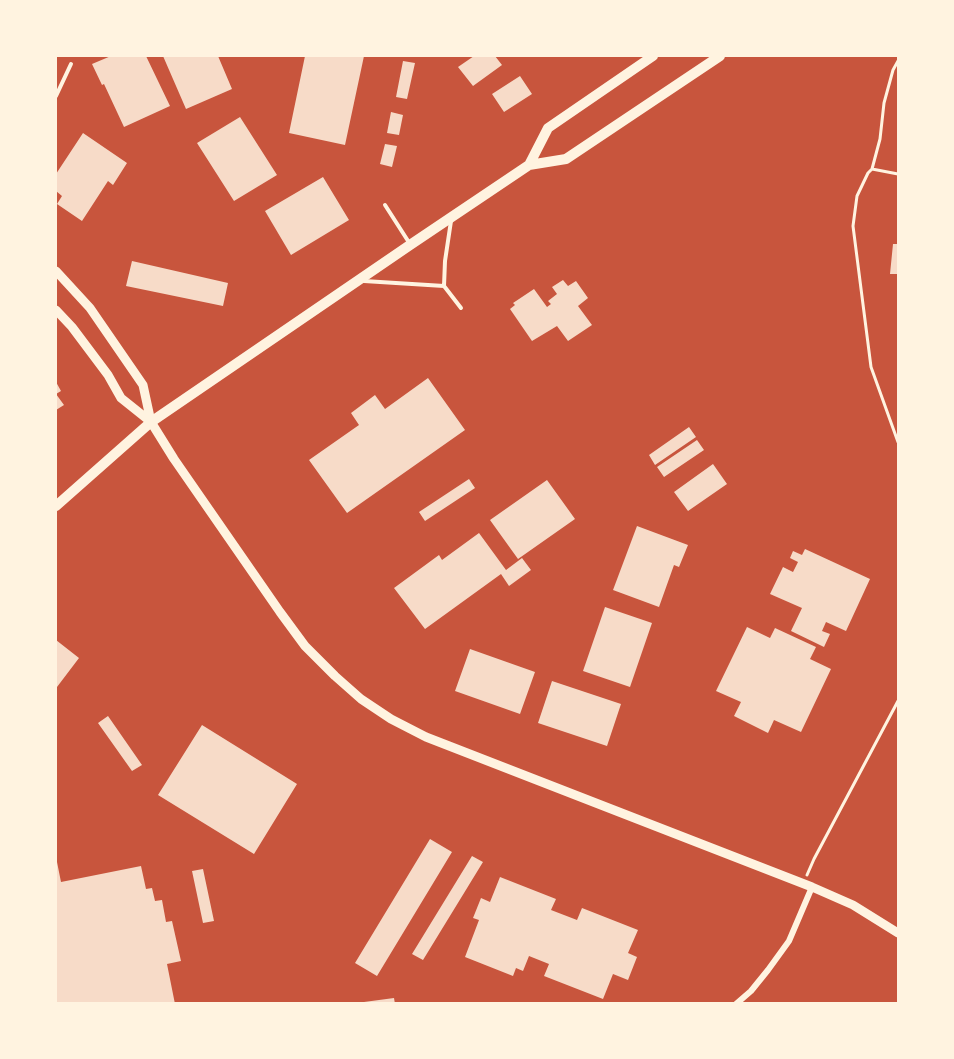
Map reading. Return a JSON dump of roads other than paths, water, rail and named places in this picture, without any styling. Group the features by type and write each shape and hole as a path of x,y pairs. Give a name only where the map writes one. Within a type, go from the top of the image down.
{"main road":[{"path":"529,165 548,128 653,56"},
{"path":"56,506 151,422 410,245 529,165 566,159 720,56"}],"street":[{"path":"56,271 90,308 143,385 151,422"},
{"path":"56,310 72,327 108,375 121,398 151,422 180,468 305,646 361,699 391,719 426,737 808,885 853,904 898,933"},
{"path":"736,1004 751,991 789,941 808,885"}],"lane":[{"path":"56,96 71,64"},
{"path":"385,205 410,245"},
{"path":"452,217 445,261 444,286 460,308"},
{"path":"359,280 444,286"}]}
